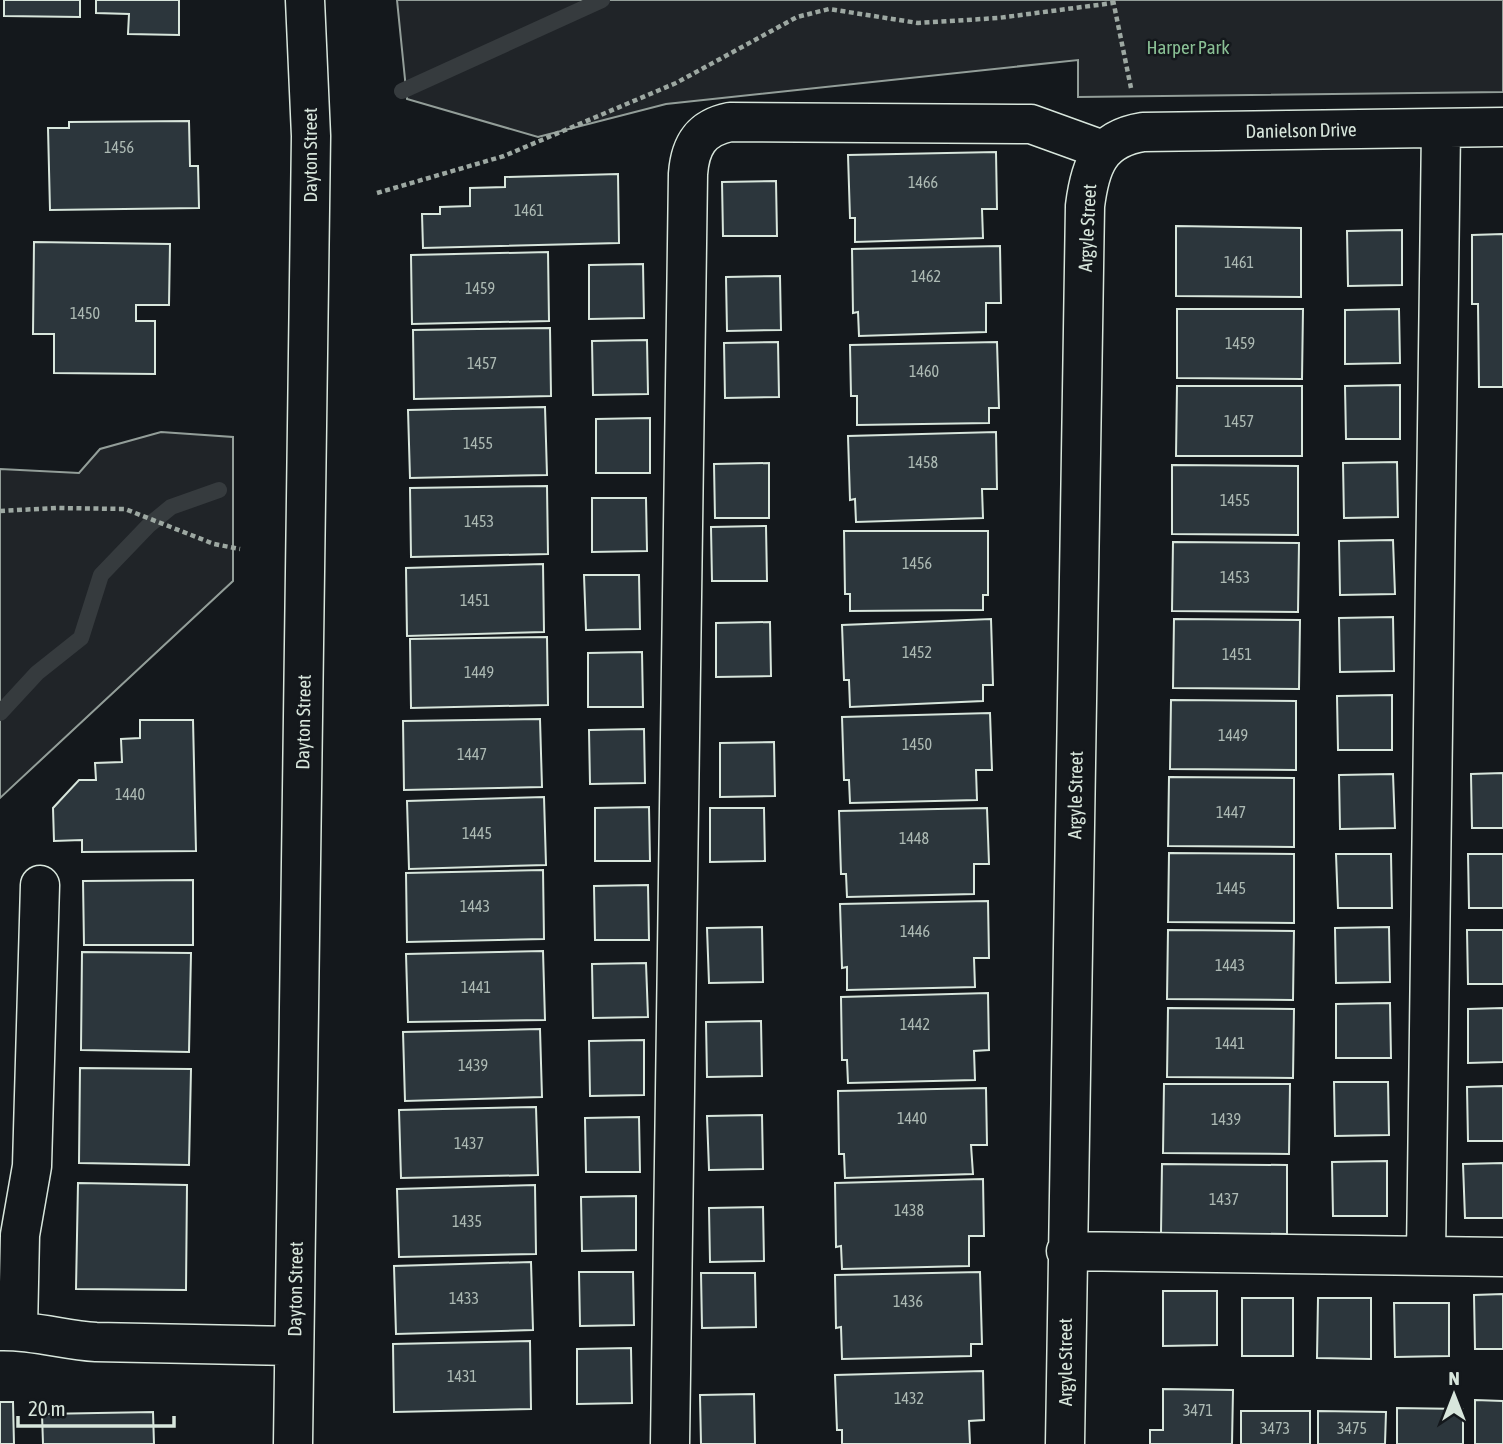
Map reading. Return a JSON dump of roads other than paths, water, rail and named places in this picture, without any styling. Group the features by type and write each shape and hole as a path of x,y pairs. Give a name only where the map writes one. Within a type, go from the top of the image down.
{"street":[{"name":"Dayton Street","path":"293,1444 311,136 304,0"},
{"path":"670,1444 688,174 691,152 699,136 709,129 730,122 1031,124 1116,142"},
{"name":"Danielson Drive","path":"1116,142 1160,131 1503,128"},
{"path":"1426,1255 1441,129"},
{"name":"Argyle Street","path":"1065,1444 1066,1251 1085,206 1088,182 1116,142"},
{"path":"40,885 17,1128 32,1166 20,1236 9,1330 73,1341 294,1346"},
{"path":"1066,1251 1503,1257"}],"waterway":[{"path":"402,91 602,0"},
{"path":"0,713 37,673 81,638 101,575 149,525 171,507 219,490"}],"park label":[{"name":"Harper Park","path":"1188,47"}]}
